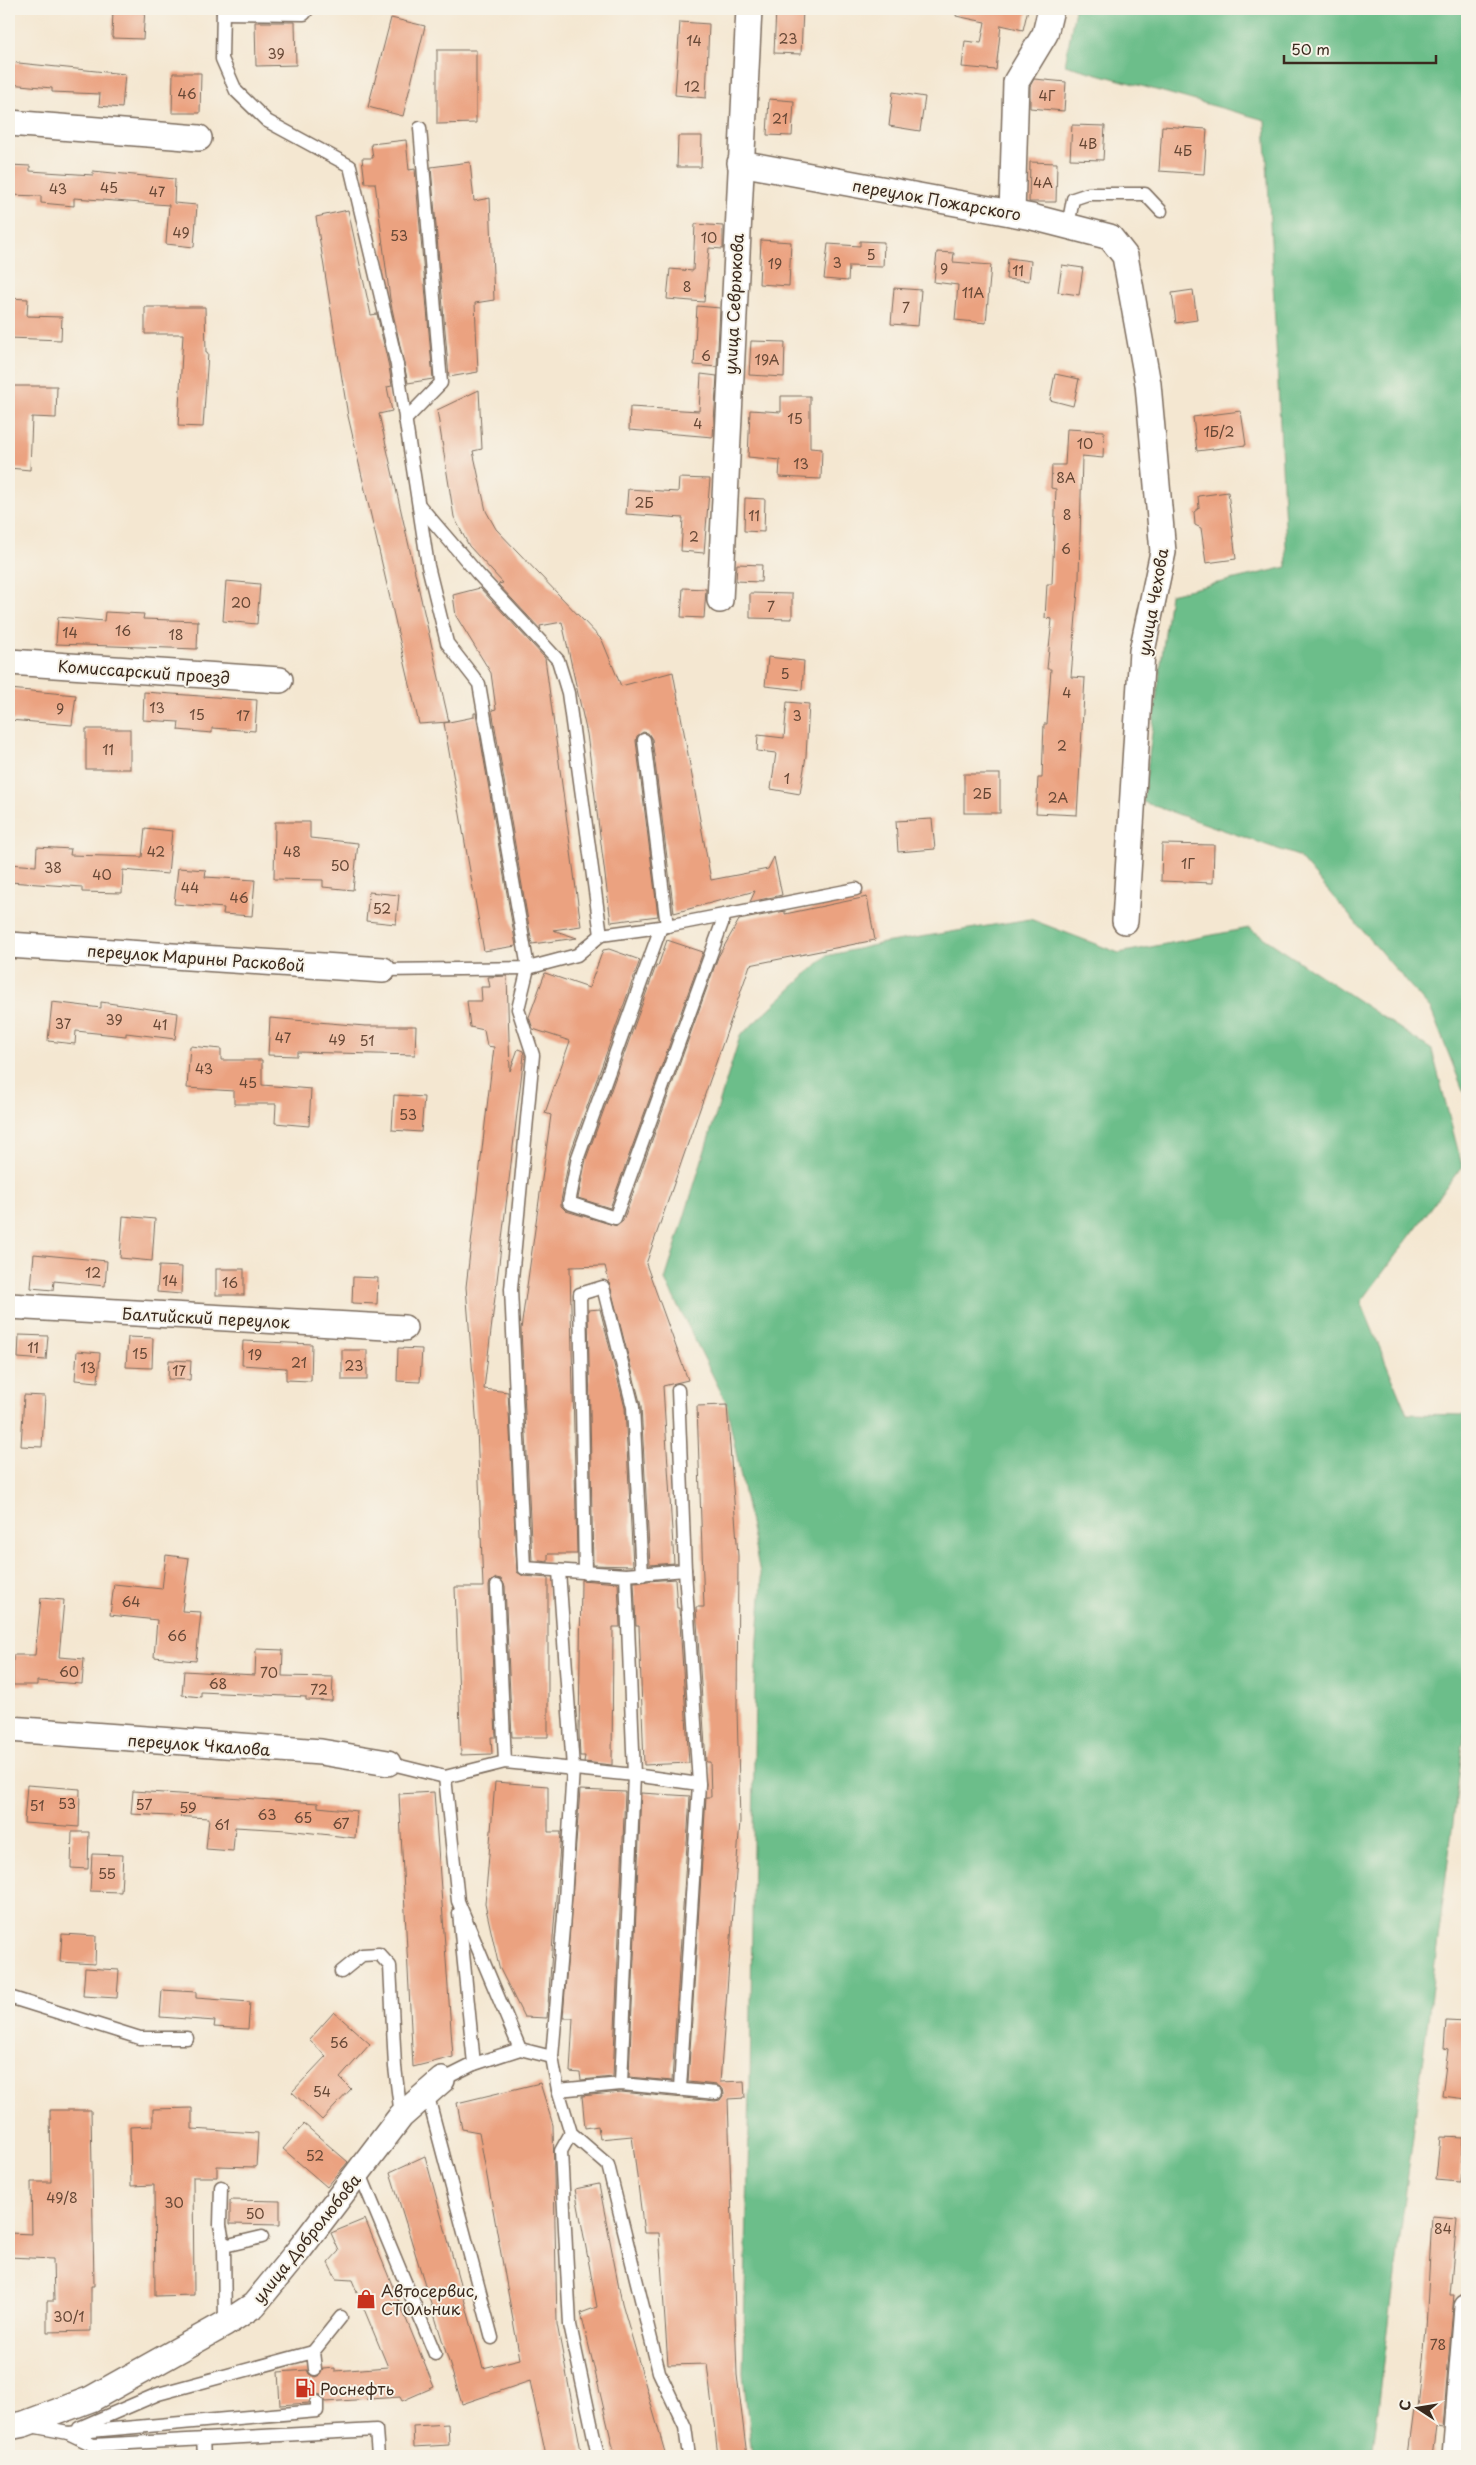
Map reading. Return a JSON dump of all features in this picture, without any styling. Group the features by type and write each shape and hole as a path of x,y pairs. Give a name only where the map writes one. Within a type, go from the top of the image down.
{"street":[{"name":"улица Севрюкова","path":"720,600 749,9"},
{"path":"1012,213 1016,82 1045,34 1051,9"},
{"path":"9,122 199,138"},
{"name":"переулок Пожарского","path":"740,163 1012,213 1068,226 1110,237 1125,256"},
{"name":"улица Чехова","path":"1125,256 1148,384 1163,552 1142,651 1125,921"},
{"name":"Комиссарский проезд","path":"9,662 280,680"},
{"name":"переулок Марины Расковой","path":"9,945 383,970"},
{"name":"Балтийский переулок","path":"9,1306 404,1328"},
{"name":"переулок Чкалова","path":"9,1729 321,1752 388,1763"},
{"name":"улица Добролюбова","path":"16,2426 91,2399 225,2324 254,2305 299,2250 401,2116 435,2086"},
{"path":"1455,2456 1467,2307"}],"lane":[{"path":"308,9 304,14 223,11 222,59 236,91 268,121 350,166 397,365 428,566 447,643 479,684 528,968 518,1009 533,1055 511,1289 524,1568 626,1575 685,1570"},
{"path":"405,420 441,383 420,128"},
{"path":"1068,226 1073,199 1088,194 1145,194 1161,211"},
{"path":"418,504 478,574 558,660 568,693 601,935"},
{"path":"644,740 664,927 578,1156 569,1202 615,1218 724,915"},
{"path":"383,970 528,968 577,955 601,935 664,927 856,889"},
{"path":"585,1573 580,1294 603,1287 633,1407 642,1575"},
{"path":"678,1390 685,1570 699,1784 680,2088"},
{"path":"559,1571 573,1768 564,1916 552,2057 558,2090 571,2133 608,2165 659,2372 685,2427 689,2456"},
{"path":"621,2084 634,1775 626,1575"},
{"path":"497,1586 504,1762"},
{"path":"388,1763 445,1776 504,1762 573,1768 699,1784"},
{"path":"445,1776 474,2064"},
{"path":"458,1901 520,2049"},
{"path":"341,1972 362,1955 379,1954 390,1966 395,2067 401,2116"},
{"path":"9,1997 140,2038 187,2038"},
{"path":"492,2338 435,2086 474,2064 520,2049 552,2057"},
{"path":"558,2090 621,2084 680,2088 716,2093"},
{"path":"571,2133 561,2151 570,2325 598,2456"},
{"path":"359,2171 435,2354"},
{"path":"221,2187 220,2225 224,2246 225,2324"},
{"path":"224,2246 262,2238"},
{"path":"68,2433 158,2394 313,2352 341,2317"},
{"path":"313,2352 314,2369"},
{"path":"16,2426 68,2433 317,2411 317,2402"},
{"path":"68,2433 94,2451 203,2440 376,2430 378,2456"},
{"path":"203,2440 204,2456"}],"green space":[{"path":"1075,9 1467,9 1467,1100 1431,1010 1298,856 1143,802 1170,594 1287,567 1265,120 1065,65"},
{"path":"1030,919 1119,953 1249,928 1432,1050 1462,1166 1361,1302 1407,1414 1467,1415 1467,1713 1372,2456 752,2456 743,2373 750,2088 755,1680 762,1583 726,1402 665,1280 740,1036 826,956 884,943"}],"building":[{"path":"113,9 145,9 143,39 112,38"},
{"path":"776,9 803,9 801,54 774,53"},
{"path":"957,9 1028,9 1023,30 1001,25 996,70 962,67 965,41 981,43 985,22 956,16"},
{"path":"391,18 425,26 403,116 368,107"},
{"path":"255,22 295,22 296,65 256,66"},
{"path":"680,22 709,24 706,98 675,95"},
{"path":"437,50 476,50 476,123 437,124"},
{"path":"9,62 125,74 122,108 99,106 100,94 52,92 52,88 9,84"},
{"path":"173,73 201,73 200,113 172,113"},
{"path":"1034,79 1066,82 1064,111 1030,108 1030,86"},
{"path":"893,92 925,97 920,131 889,126"},
{"path":"769,99 794,101 792,136 767,135"},
{"path":"1072,125 1105,126 1103,160 1070,159"},
{"path":"1162,126 1207,129 1204,174 1159,171"},
{"path":"678,136 702,136 701,167 677,167"},
{"path":"406,140 409,170 415,169 433,379 408,383 390,299 375,183 365,183 362,158 373,158 371,144"},
{"path":"470,162 474,201 490,198 494,300 475,303 478,372 449,377 431,167"},
{"path":"1030,162 1057,163 1056,202 1029,202"},
{"path":"9,165 30,166 30,171 93,175 93,171 175,179 174,203 197,205 194,247 166,244 169,205 74,198 74,206 41,203 41,196 9,195"},
{"path":"348,210 371,315 377,314 389,367 392,386 387,387 392,411 379,414 449,722 419,724 348,416 316,217"},
{"path":"695,224 723,226 723,249 709,248 704,302 667,299 670,269 693,271"},
{"path":"761,240 791,242 789,286 759,284"},
{"path":"860,241 884,242 883,267 849,266 848,281 824,279 828,244 860,246"},
{"path":"937,252 954,253 953,262 991,265 986,323 955,320 958,285 934,282"},
{"path":"1008,258 1031,261 1029,281 1006,279"},
{"path":"1062,265 1083,268 1079,295 1058,292"},
{"path":"894,288 921,290 918,326 891,324"},
{"path":"1193,290 1197,320 1176,323 1172,293"},
{"path":"9,298 28,299 27,316 62,317 61,340 9,338"},
{"path":"697,306 720,308 717,367 694,365"},
{"path":"145,307 205,307 206,353 208,353 203,427 178,426 183,334 145,334"},
{"path":"751,341 785,342 784,377 749,375"},
{"path":"701,374 717,376 713,437 629,430 630,407 699,411"},
{"path":"1055,374 1079,379 1073,406 1050,400"},
{"path":"9,386 57,386 56,418 32,417 30,470 9,468"},
{"path":"479,390 482,449 473,451 486,511 496,529 602,640 621,686 673,672 711,880 768,869 774,857 782,895 750,902 755,891 674,913 652,739 648,733 643,732 637,736 636,741 658,916 611,922 587,734 562,622 540,626 541,630 498,584 503,583 469,546 454,517 437,410"},
{"path":"781,396 810,396 810,448 822,449 821,479 779,477 780,460 748,457 750,410 781,412"},
{"path":"1241,411 1246,445 1197,451 1193,417"},
{"path":"1067,429 1104,431 1103,458 1082,456 1079,578 1071,677 1085,678 1077,815 1036,813 1038,778 1042,778 1044,724 1047,724 1051,669 1047,669 1052,619 1045,618 1047,584 1052,584 1056,489 1051,488 1052,465 1065,465"},
{"path":"679,478 710,479 704,553 681,551 683,518 626,514 628,489 678,492"},
{"path":"1228,492 1236,559 1206,563 1201,528 1195,525 1194,512 1199,508 1198,496"},
{"path":"745,498 765,499 764,532 744,531"},
{"path":"737,564 762,565 761,582 736,581"},
{"path":"226,581 260,584 257,624 223,621"},
{"path":"480,588 545,658 581,926 553,930 577,938 532,944 492,710 496,709 491,673 456,616 453,595"},
{"path":"683,588 706,589 704,618 681,617"},
{"path":"750,593 792,594 792,619 750,618"},
{"path":"105,612 144,614 143,619 198,621 197,649 56,644 58,617 104,621"},
{"path":"768,657 804,661 802,690 765,686"},
{"path":"9,689 76,695 72,725 9,720"},
{"path":"144,692 257,700 255,731 212,728 212,733 178,730 179,722 143,720"},
{"path":"787,702 809,704 806,756 800,794 771,789 776,753 757,751 758,735 784,738"},
{"path":"474,713 476,713 516,946 484,951 444,723 474,717"},
{"path":"86,729 130,729 130,769 86,769"},
{"path":"964,774 1000,774 1000,813 964,813"},
{"path":"932,819 935,849 898,852 896,821"},
{"path":"275,822 310,822 310,838 358,843 353,890 323,887 323,880 274,879"},
{"path":"145,828 172,831 168,874 123,870 122,893 82,892 82,887 9,882 9,864 36,866 37,847 71,849 70,855 142,857"},
{"path":"1162,844 1214,845 1213,883 1161,881"},
{"path":"178,868 206,870 205,877 255,880 252,916 223,914 224,908 174,904"},
{"path":"369,892 399,895 396,924 366,921"},
{"path":"867,897 875,940 750,965 646,1264 688,1380 663,1386 674,1563 650,1565 641,1406 605,1266 570,1267 577,1554 548,1554 548,1562 532,1560 521,1329 551,1115 545,1113 570,1041 533,1029 529,1017 545,973 589,988 603,950 609,949 640,960 570,1154 561,1201 561,1206 566,1211 617,1226 623,1221 718,957 739,920 785,911 785,914"},
{"path":"667,940 703,952 610,1208 578,1198 586,1159"},
{"path":"507,976 510,1071 518,1049 523,1051 524,1055 484,1389 508,1392 517,1572 523,1576 548,1578 548,1737 512,1737 505,1586 501,1579 496,1578 490,1582 489,1586 496,1737 491,1737 492,1754 461,1755 455,1587 483,1587 477,1428 466,1287 494,1047 487,1046 484,1030 470,1027 467,1001 482,1001 481,987 490,987 488,977"},
{"path":"52,1002 101,1008 101,1002 178,1013 175,1039 126,1033 126,1036 76,1031 75,1044 48,1041"},
{"path":"270,1018 365,1026 416,1026 415,1055 297,1052 297,1056 268,1055"},
{"path":"190,1046 221,1049 221,1060 262,1060 262,1085 311,1089 309,1126 275,1123 276,1104 234,1104 234,1091 187,1088"},
{"path":"394,1095 424,1097 421,1132 392,1130"},
{"path":"123,1216 155,1219 152,1261 120,1258"},
{"path":"34,1254 107,1261 105,1286 54,1281 53,1290 31,1288"},
{"path":"159,1266 182,1267 181,1294 157,1292"},
{"path":"216,1269 244,1269 244,1295 216,1295"},
{"path":"353,1277 378,1278 377,1304 352,1303"},
{"path":"600,1309 625,1408 633,1566 593,1565 588,1310"},
{"path":"19,1335 48,1336 46,1360 18,1358"},
{"path":"128,1337 153,1338 152,1368 126,1367"},
{"path":"243,1341 312,1344 311,1381 286,1380 286,1368 242,1365"},
{"path":"398,1348 422,1349 420,1382 397,1381"},
{"path":"342,1350 367,1350 367,1380 342,1380"},
{"path":"77,1351 100,1353 98,1382 75,1380"},
{"path":"169,1360 191,1361 190,1380 168,1379"},
{"path":"24,1395 45,1396 42,1447 21,1446"},
{"path":"727,1405 738,1556 737,1710 740,1821 720,2082 744,2081 745,2098 728,2099 737,2375 747,2456 718,2456 707,2364 668,2365 659,2233 644,2233 632,2136 600,2139 598,2126 585,2128 582,2096 621,2092 715,2101 720,2100 724,2094 723,2089 717,2085 688,2082 706,1797 711,1797 710,1762 706,1762 696,1607 704,1607 697,1406"},
{"path":"166,1555 189,1558 182,1611 201,1612 196,1661 154,1657 157,1620 110,1615 114,1584 162,1589"},
{"path":"675,1579 677,1608 679,1608 689,1763 644,1765 639,1626 636,1626 634,1582"},
{"path":"581,1580 618,1583 620,1627 613,1627 612,1765 584,1762 585,1756 580,1756"},
{"path":"41,1598 64,1600 59,1657 84,1659 82,1684 37,1681 37,1685 13,1685 13,1655 35,1655"},
{"path":"256,1649 283,1650 282,1676 333,1677 332,1701 306,1700 306,1697 201,1692 201,1697 182,1695 184,1671 255,1675"},
{"path":"495,1782 548,1786 548,1832 561,1832 547,2018 524,2017 499,1967 485,1904"},
{"path":"27,1785 80,1789 79,1827 24,1823"},
{"path":"580,1790 625,1792 613,2077 581,2080 580,2073 570,2072 573,2018 563,2018"},
{"path":"133,1791 318,1803 318,1807 357,1811 355,1838 287,1830 235,1827 233,1851 206,1849 209,1818 131,1814"},
{"path":"434,1792 453,2057 413,2067 399,1794"},
{"path":"641,1793 690,1796 672,2081 629,2077"},
{"path":"72,1832 89,1832 88,1869 71,1868"},
{"path":"92,1854 123,1855 121,1892 90,1891"},
{"path":"62,1934 96,1936 95,1964 60,1962"},
{"path":"85,1968 119,1970 117,1998 83,1996"},
{"path":"162,1990 196,1992 196,1998 250,2002 248,2029 214,2027 215,2021 160,2017"},
{"path":"334,2012 370,2044 340,2078 351,2089 322,2120 292,2092 326,2056 309,2040"},
{"path":"1446,2021 1467,2022 1466,2099 1442,2096 1448,2049 1444,2048"},
{"path":"540,2083 553,2125 557,2324 582,2456 546,2456 530,2381 462,2404 390,2172 425,2156 483,2368 520,2359 479,2132 462,2129 457,2103"},
{"path":"192,2108 192,2129 258,2133 256,2167 217,2166 217,2177 193,2177 194,2295 155,2296 154,2185 131,2186 130,2127 153,2126 153,2109"},
{"path":"50,2110 91,2110 94,2286 91,2286 91,2331 47,2332 47,2301 54,2301 53,2259 9,2257 9,2233 32,2234 31,2182 51,2182"},
{"path":"304,2124 348,2162 327,2187 283,2149"},
{"path":"1440,2137 1464,2138 1460,2182 1436,2180"},
{"path":"599,2184 622,2303 666,2456 615,2456 581,2313 597,2307 575,2189"},
{"path":"230,2200 280,2201 280,2225 230,2224"},
{"path":"1432,2216 1457,2218 1450,2294 1454,2294 1443,2427 1436,2426 1432,2456 1408,2456 1414,2409 1418,2409 1426,2329"},
{"path":"365,2219 434,2387 402,2401 400,2397 325,2402 321,2395 317,2394 310,2398 309,2403 280,2405 278,2372 307,2370 309,2374 315,2377 320,2375 323,2369 335,2368 335,2371 388,2367 352,2280 336,2279 328,2263 339,2251 331,2233"},
{"path":"448,2424 449,2445 414,2447 413,2426"}],"place":[{"name":"Автосервис, СТОльник","path":"366,2299"},
{"name":"Роснефть","path":"305,2388"}]}
